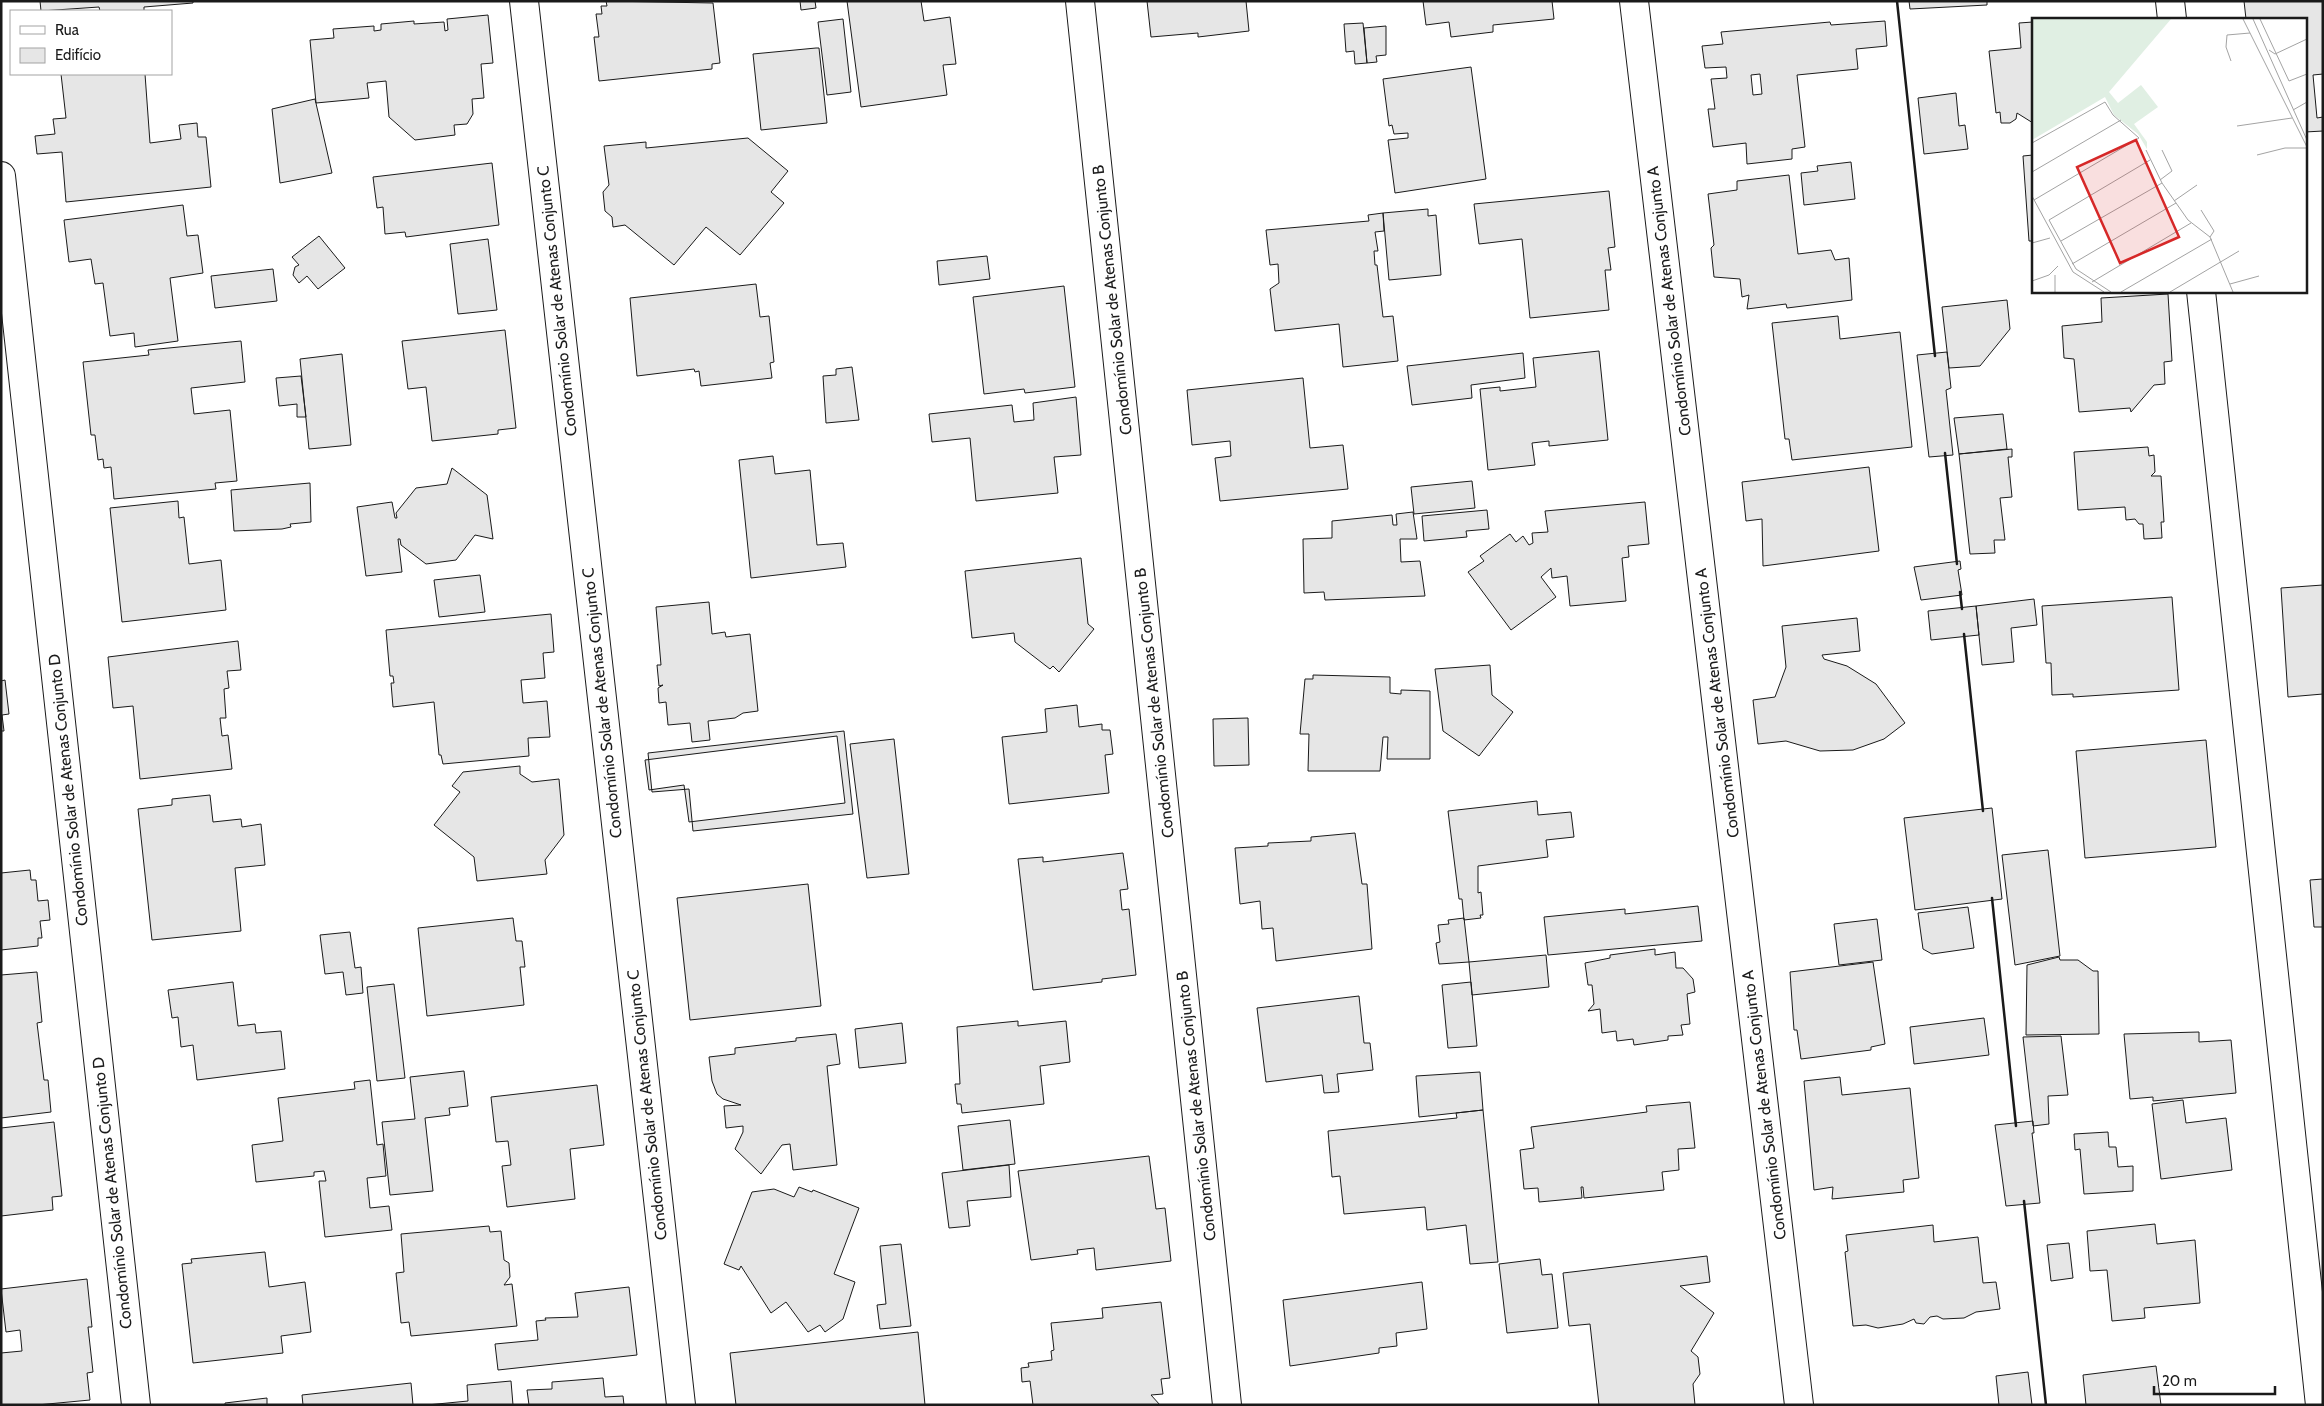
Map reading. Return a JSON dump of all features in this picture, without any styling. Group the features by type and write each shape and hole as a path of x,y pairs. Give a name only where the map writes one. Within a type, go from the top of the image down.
{"street":[{"name":"Condomínio Solar de Atenas Conjunto C","path":"524,1 681,1405"},
{"name":"Condomínio Solar de Atenas Conjunto B","path":"1080,1 1227,1405"},
{"name":"Condomínio Solar de Atenas Conjunto A","path":"1634,1 1799,1405"},
{"path":"2170,1 2172,18"},
{"name":"Condomínio Solar de Atenas Conjunto D","path":"1,176 136,1405"},
{"path":"2201,292 2320,1405"}],"building":[{"path":"40,1 193,1 193,3 144,7 144,10 100,10 99,7 41,10"},
{"path":"606,1 713,3 720,63 712,64 712,69 599,81 594,37 599,37 596,14 602,14 601,6 607,6"},
{"path":"800,1 815,1 816,8 801,10"},
{"path":"847,1 921,1 924,21 950,17 956,64 943,65 947,95 861,107"},
{"path":"1147,1 1246,1 1249,31 1198,37 1198,33 1151,37"},
{"path":"1423,1 1552,1 1554,19 1493,25 1493,32 1451,37 1449,22 1426,25"},
{"path":"1909,1 1987,1 1987,5 1910,9"},
{"path":"2244,1 2323,1 2323,74 2313,75 2317,118 2323,117 2323,131 2306,132 2306,18 2246,18"},
{"path":"488,15 493,63 481,64 484,98 472,99 473,114 467,124 454,125 455,135 415,140 389,117 386,81 367,83 369,98 316,103 310,40 334,38 333,29 374,26 374,31 381,30 381,24 414,21 414,24 444,22 445,31 448,30 447,19"},
{"path":"843,19 851,92 827,95 818,22"},
{"path":"1885,21 1887,46 1856,49 1858,69 1797,75 1805,147 1792,149 1792,159 1747,164 1746,143 1713,147 1708,109 1715,109 1711,79 1727,78 1726,67 1705,68 1702,46 1723,44 1721,32 1830,22 1831,25","holes":["1760,74 1762,94 1753,95 1751,75"]},
{"path":"2032,22 2032,122 2017,113 2016,119 2010,123 2001,123 2000,112 1996,113 1989,51 2021,48 2019,23"},
{"path":"1363,23 1367,63 1355,64 1354,51 1346,52 1344,24"},
{"path":"1386,26 1386,55 1376,56 1377,62 1367,63 1364,28"},
{"path":"819,48 827,123 761,130 753,54"},
{"path":"1471,67 1486,179 1395,193 1388,140 1408,138 1408,133 1394,134 1392,125 1389,126 1383,79"},
{"path":"61,75 145,75 150,143 181,139 179,125 197,123 198,137 206,137 211,187 66,202 62,152 37,154 35,136 55,134 53,119 66,118"},
{"path":"1956,93 1959,126 1965,125 1968,149 1924,154 1918,98"},
{"path":"315,99 332,173 280,183 272,109"},
{"path":"748,138 788,171 771,192 784,203 740,255 706,227 674,265 625,225 613,227 612,217 605,211 603,192 609,185 604,146 646,142 646,148"},
{"path":"2032,155 2032,241 2029,241 2023,156"},
{"path":"1851,162 1855,199 1804,205 1801,173 1818,171 1817,166"},
{"path":"492,163 499,225 406,237 405,232 385,234 383,207 377,208 373,177"},
{"path":"1789,175 1798,254 1831,250 1835,260 1849,258 1852,300 1787,308 1786,304 1747,309 1749,295 1742,297 1740,279 1714,277 1711,248 1714,245 1708,194 1737,190 1737,181"},
{"path":"1609,191 1615,247 1608,248 1611,270 1605,270 1609,310 1530,318 1522,239 1479,244 1474,204"},
{"path":"183,205 187,236 198,235 203,273 170,278 178,341 135,347 134,333 110,336 103,283 95,284 91,259 69,262 64,220"},
{"path":"1428,209 1428,216 1436,215 1441,275 1389,280 1383,213"},
{"path":"1383,213 1384,231 1375,232 1378,251 1374,251 1375,265 1377,265 1383,317 1393,316 1398,361 1343,367 1339,324 1275,331 1270,289 1279,283 1278,264 1270,265 1266,230 1369,221 1368,215"},
{"path":"319,236 345,268 318,289 307,276 299,283 293,275 295,267 299,265 292,257"},
{"path":"488,239 497,310 458,314 450,244"},
{"path":"987,256 990,279 939,285 937,261"},
{"path":"273,269 277,301 215,308 211,276"},
{"path":"756,284 760,317 769,316 774,362 770,363 772,378 701,386 699,371 695,372 694,369 637,376 630,298"},
{"path":"1064,286 1075,387 1025,393 1024,389 984,394 973,297"},
{"path":"2168,294 2172,361 2164,362 2165,384 2154,385 2131,412 2130,408 2079,412 2074,359 2064,358 2062,326 2102,322 2101,298"},
{"path":"2007,300 2010,329 1980,366 1949,368 1942,307"},
{"path":"1838,316 1840,339 1900,332 1912,447 1792,460 1789,439 1785,439 1772,323"},
{"path":"505,330 516,428 498,430 498,434 432,441 426,387 408,389 402,341"},
{"path":"241,341 245,382 191,388 194,414 230,410 237,481 215,483 216,489 114,499 111,467 104,468 103,459 98,460 95,435 91,435 83,362 149,355 148,350"},
{"path":"1599,351 1608,440 1549,446 1549,441 1532,443 1535,465 1488,470 1480,389 1500,387 1500,391 1536,387 1533,358"},
{"path":"1947,352 1951,388 1946,390 1953,455 1929,457 1917,355"},
{"path":"1523,353 1525,378 1471,385 1472,398 1412,405 1407,366"},
{"path":"342,354 351,445 309,449 300,359"},
{"path":"852,367 859,420 826,423 823,376 836,375 836,369"},
{"path":"301,376 306,417 297,417 297,404 279,406 276,378"},
{"path":"1303,378 1310,448 1343,445 1348,489 1220,501 1215,458 1231,456 1230,441 1192,445 1187,390"},
{"path":"1076,397 1081,455 1054,457 1058,493 976,501 970,438 932,442 929,414 1012,405 1014,422 1034,420 1033,403"},
{"path":"2003,414 2007,449 1959,454 1954,418"},
{"path":"2148,447 2149,456 2154,455 2155,472 2151,476 2161,476 2164,522 2161,522 2162,538 2144,539 2143,524 2139,524 2135,519 2126,520 2125,507 2078,510 2074,452"},
{"path":"2012,449 2012,457 2008,457 2012,497 2000,498 2005,540 1994,540 1995,553 1970,554 1959,454"},
{"path":"773,456 775,474 810,470 817,545 843,543 846,567 751,578 739,460"},
{"path":"1869,467 1879,551 1763,566 1762,519 1746,521 1742,482"},
{"path":"452,468 487,495 493,539 475,535 456,560 426,564 401,545 400,539 398,539 402,572 366,576 357,507 392,502 395,518 397,518 396,513 416,488 447,484"},
{"path":"1472,481 1475,508 1414,514 1411,487"},
{"path":"310,483 311,522 290,524 291,527 282,529 234,531 231,490"},
{"path":"178,501 179,518 184,517 189,564 221,560 226,610 122,622 110,508"},
{"path":"1645,502 1649,544 1628,546 1629,557 1622,558 1626,601 1570,606 1567,576 1552,578 1551,568 1541,577 1556,597 1511,630 1468,572 1484,561 1480,556 1510,534 1516,542 1523,536 1529,545 1533,543 1532,533 1548,532 1545,511"},
{"path":"1487,510 1489,529 1466,531 1467,537 1424,541 1422,516"},
{"path":"1413,512 1417,539 1400,539 1401,562 1420,561 1425,596 1325,600 1324,592 1304,593 1303,539 1332,538 1332,521 1392,515 1393,525 1397,525 1396,514"},
{"path":"1081,558 1088,624 1094,629 1059,672 1053,666 1050,669 1015,642 1014,633 972,638 965,571"},
{"path":"1960,561 1961,569 1958,570 1962,595 1921,600 1914,567"},
{"path":"480,575 485,612 439,617 434,580"},
{"path":"2323,585 2323,694 2288,697 2281,588"},
{"path":"2172,597 2179,690 2073,697 2073,694 2052,695 2051,663 2046,663 2042,606"},
{"path":"2034,599 2037,625 2011,628 2014,662 1982,665 1976,606"},
{"path":"709,602 712,634 725,632 726,637 750,634 758,711 743,713 735,718 708,721 710,740 692,742 690,723 668,725 666,702 659,703 658,688 663,685 659,686 657,665 661,665 656,607"},
{"path":"1976,606 1979,635 1931,640 1928,611"},
{"path":"551,614 554,652 543,653 545,678 521,680 523,703 547,701 550,737 528,738 529,756 443,764 441,755 439,755 434,702 393,707 391,683 394,683 393,676 390,676 386,630"},
{"path":"1857,618 1860,651 1822,655 1824,659 1847,666 1876,684 1905,723 1884,739 1853,750 1820,751 1786,741 1758,744 1753,700 1775,697 1786,667 1782,626"},
{"path":"238,641 241,670 227,671 229,688 224,689 226,718 220,718 222,736 228,735 232,769 140,779 133,706 113,708 108,657"},
{"path":"1490,665 1492,695 1513,712 1479,756 1443,731 1435,669"},
{"path":"1313,675 1390,677 1390,693 1401,694 1401,690 1430,691 1430,759 1387,759 1388,737 1383,737 1380,771 1308,771 1309,734 1300,734 1305,679 1313,679"},
{"path":"5,680 9,714 2,715 4,731 1,731 1,681"},
{"path":"1077,705 1079,727 1102,724 1102,730 1110,730 1113,754 1105,755 1109,793 1009,804 1002,737 1047,732 1045,709"},
{"path":"1248,718 1249,765 1214,766 1213,719"},
{"path":"844,731 853,814 693,831 689,789 652,792 648,753"},
{"path":"837,736 845,803 689,822 684,785 649,790 645,760"},
{"path":"894,739 909,874 867,878 850,744"},
{"path":"2206,740 2216,847 2085,858 2076,751"},
{"path":"520,766 520,774 532,782 559,779 564,835 545,860 547,874 477,881 474,857 434,825 460,792 452,786 463,772"},
{"path":"210,795 213,822 241,819 242,827 261,824 265,865 235,868 241,931 152,940 138,809 172,805 172,799"},
{"path":"1537,801 1538,815 1571,812 1574,837 1546,840 1548,857 1478,866 1478,893 1481,892 1483,915 1480,915 1481,918 1464,920 1462,899 1459,899 1448,811"},
{"path":"1992,808 2002,899 1915,910 1904,818"},
{"path":"1355,833 1362,884 1367,884 1372,949 1276,961 1273,928 1262,929 1260,901 1240,904 1235,848 1268,846 1268,843 1311,841 1311,837"},
{"path":"2048,850 2060,956 2015,965 2002,855"},
{"path":"1123,853 1128,889 1120,890 1122,910 1129,909 1136,975 1102,979 1102,982 1033,990 1018,859 1043,857 1043,862"},
{"path":"30,870 31,880 36,880 38,901 48,900 50,920 40,921 42,938 38,938 38,946 1,950 1,873"},
{"path":"2323,879 2323,927 2314,927 2310,880"},
{"path":"808,884 821,1006 690,1020 677,898"},
{"path":"1698,906 1702,941 1548,955 1544,917 1625,909 1625,914"},
{"path":"1968,907 1974,948 1932,954 1923,949 1918,913"},
{"path":"513,918 516,941 522,941 525,967 520,967 524,1005 427,1016 418,928"},
{"path":"1464,918 1469,962 1439,964 1436,943 1440,942 1438,925 1449,924 1448,920"},
{"path":"1877,919 1882,960 1839,965 1834,924"},
{"path":"350,932 355,968 361,967 363,993 346,995 343,972 325,974 320,935"},
{"path":"1655,949 1655,955 1675,952 1676,968 1683,968 1693,979 1695,992 1687,994 1690,1024 1681,1025 1683,1035 1668,1036 1668,1040 1634,1045 1633,1039 1617,1041 1616,1031 1602,1033 1600,1009 1588,1011 1594,1004 1592,985 1588,985 1585,963 1610,958 1610,955"},
{"path":"1546,955 1549,987 1472,995 1469,962"},
{"path":"2059,957 2060,960 2078,960 2093,971 2098,971 2099,1034 2026,1035 2027,965"},
{"path":"1873,962 1885,1044 1871,1047 1871,1050 1801,1059 1797,1030 1794,1030 1790,972"},
{"path":"37,972 42,1022 37,1023 44,1080 48,1080 51,1112 1,1118 1,975"},
{"path":"233,982 238,1026 255,1024 256,1033 281,1031 285,1069 197,1080 193,1045 181,1047 178,1017 172,1018 168,990"},
{"path":"1471,982 1477,1046 1448,1048 1442,985"},
{"path":"394,984 405,1078 377,1081 367,987"},
{"path":"1359,996 1364,1043 1370,1043 1373,1070 1337,1074 1339,1092 1324,1093 1322,1075 1266,1082 1257,1008"},
{"path":"1984,1018 1989,1055 1914,1064 1910,1027"},
{"path":"1018,1021 1018,1026 1066,1021 1070,1062 1040,1066 1044,1104 962,1113 961,1104 957,1104 955,1084 960,1084 957,1027"},
{"path":"902,1023 906,1063 859,1068 855,1029"},
{"path":"2199,1032 2199,1042 2231,1040 2236,1093 2153,1101 2153,1097 2130,1099 2124,1034"},
{"path":"836,1034 840,1064 827,1066 837,1165 793,1170 790,1144 782,1145 761,1174 735,1149 743,1132 743,1126 726,1128 724,1106 741,1105 723,1099 717,1094 712,1081 709,1057 735,1054 735,1048 796,1041 796,1038"},
{"path":"2061,1036 2068,1095 2048,1096 2049,1124 2033,1126 2023,1037"},
{"path":"464,1071 468,1106 449,1108 450,1115 425,1118 433,1191 390,1195 382,1122 415,1119 410,1077"},
{"path":"1480,1072 1483,1110 1419,1117 1416,1076"},
{"path":"1840,1077 1842,1095 1910,1088 1919,1178 1903,1180 1904,1192 1832,1199 1833,1187 1814,1190 1804,1081"},
{"path":"370,1080 377,1145 383,1144 386,1176 367,1178 370,1208 389,1206 392,1230 325,1237 319,1181 326,1181 324,1171 314,1172 314,1176 256,1182 252,1145 283,1141 278,1098 355,1089 354,1082"},
{"path":"597,1085 604,1145 570,1149 575,1199 507,1207 502,1166 511,1165 508,1141 496,1142 491,1097"},
{"path":"2183,1100 2186,1123 2226,1118 2232,1170 2161,1179 2152,1104"},
{"path":"1690,1102 1695,1148 1678,1149 1679,1170 1662,1172 1664,1190 1584,1198 1583,1187 1581,1187 1582,1198 1539,1202 1538,1188 1524,1189 1520,1150 1534,1148 1531,1127 1647,1112 1646,1106"},
{"path":"1483,1110 1498,1262 1470,1264 1466,1225 1427,1230 1425,1207 1344,1214 1340,1176 1332,1177 1328,1131 1457,1118 1456,1113"},
{"path":"1010,1120 1015,1164 963,1170 958,1126"},
{"path":"2033,1121 2034,1133 2032,1133 2040,1203 2006,1206 1995,1125"},
{"path":"54,1122 62,1196 52,1197 53,1210 1,1216 1,1128"},
{"path":"2108,1132 2109,1147 2116,1147 2118,1167 2133,1166 2133,1191 2084,1194 2080,1149 2075,1150 2074,1134"},
{"path":"1149,1156 1156,1209 1165,1208 1171,1261 1096,1270 1094,1248 1077,1250 1078,1254 1031,1260 1018,1171"},
{"path":"1009,1165 1011,1197 967,1201 970,1226 949,1228 942,1173"},
{"path":"799,1187 812,1192 813,1190 859,1208 834,1274 855,1282 843,1319 825,1332 820,1325 808,1332 786,1302 771,1313 741,1266 739,1270 724,1264 752,1192 774,1189 794,1197"},
{"path":"2155,1224 2157,1244 2195,1240 2200,1303 2144,1308 2145,1318 2112,1321 2107,1270 2090,1271 2087,1231"},
{"path":"1933,1225 1934,1242 1978,1237 1983,1283 1996,1282 2000,1309 1976,1312 1964,1318 1943,1319 1937,1316 1930,1317 1924,1324 1916,1323 1914,1319 1903,1324 1878,1328 1866,1325 1853,1326 1845,1252 1848,1251 1846,1235"},
{"path":"489,1226 490,1232 501,1231 504,1260 509,1263 510,1277 504,1285 512,1284 517,1326 411,1336 409,1322 401,1323 396,1273 404,1272 401,1234"},
{"path":"2069,1243 2073,1278 2051,1281 2047,1245"},
{"path":"901,1244 911,1326 880,1329 877,1305 886,1304 880,1246"},
{"path":"265,1252 269,1287 305,1282 311,1332 281,1336 283,1353 193,1363 182,1264 192,1263 191,1259"},
{"path":"1707,1256 1710,1282 1680,1286 1714,1313 1691,1351 1698,1357 1700,1374 1693,1384 1695,1405 1599,1405 1590,1324 1569,1326 1563,1273"},
{"path":"1540,1259 1542,1275 1552,1274 1558,1328 1507,1333 1499,1264"},
{"path":"87,1279 92,1327 88,1327 93,1372 87,1373 90,1400 37,1405 1,1405 1,1353 22,1351 20,1330 6,1332 1,1289"},
{"path":"1422,1282 1427,1329 1396,1333 1397,1346 1379,1348 1379,1353 1290,1366 1283,1300"},
{"path":"629,1287 637,1355 498,1370 495,1344 538,1340 536,1321 546,1320 545,1318 578,1317 575,1293"},
{"path":"1161,1302 1170,1378 1161,1379 1163,1394 1151,1395 1160,1405 1033,1405 1030,1381 1022,1382 1021,1368 1029,1367 1028,1363 1052,1360 1051,1351 1054,1350 1051,1323 1103,1318 1102,1308"},
{"path":"918,1332 925,1405 736,1405 730,1353"},
{"path":"2156,1366 2161,1405 2086,1405 2083,1375"},
{"path":"2028,1372 2032,1405 1999,1405 1996,1376"},
{"path":"603,1378 605,1397 623,1396 624,1405 529,1405 527,1390 552,1389 552,1382"},
{"path":"511,1381 513,1405 427,1405 468,1401 467,1385"},
{"path":"411,1383 413,1405 303,1405 302,1395"},
{"path":"267,1398 267,1405 225,1405 225,1403"}],"wall":[{"path":"1897,1 1935,356"},
{"path":"1945,453 1957,564"},
{"path":"1960,592 1962,609"},
{"path":"1964,634 1983,811"},
{"path":"1992,898 2016,1126"},
{"path":"2024,1201 2046,1405"}]}
